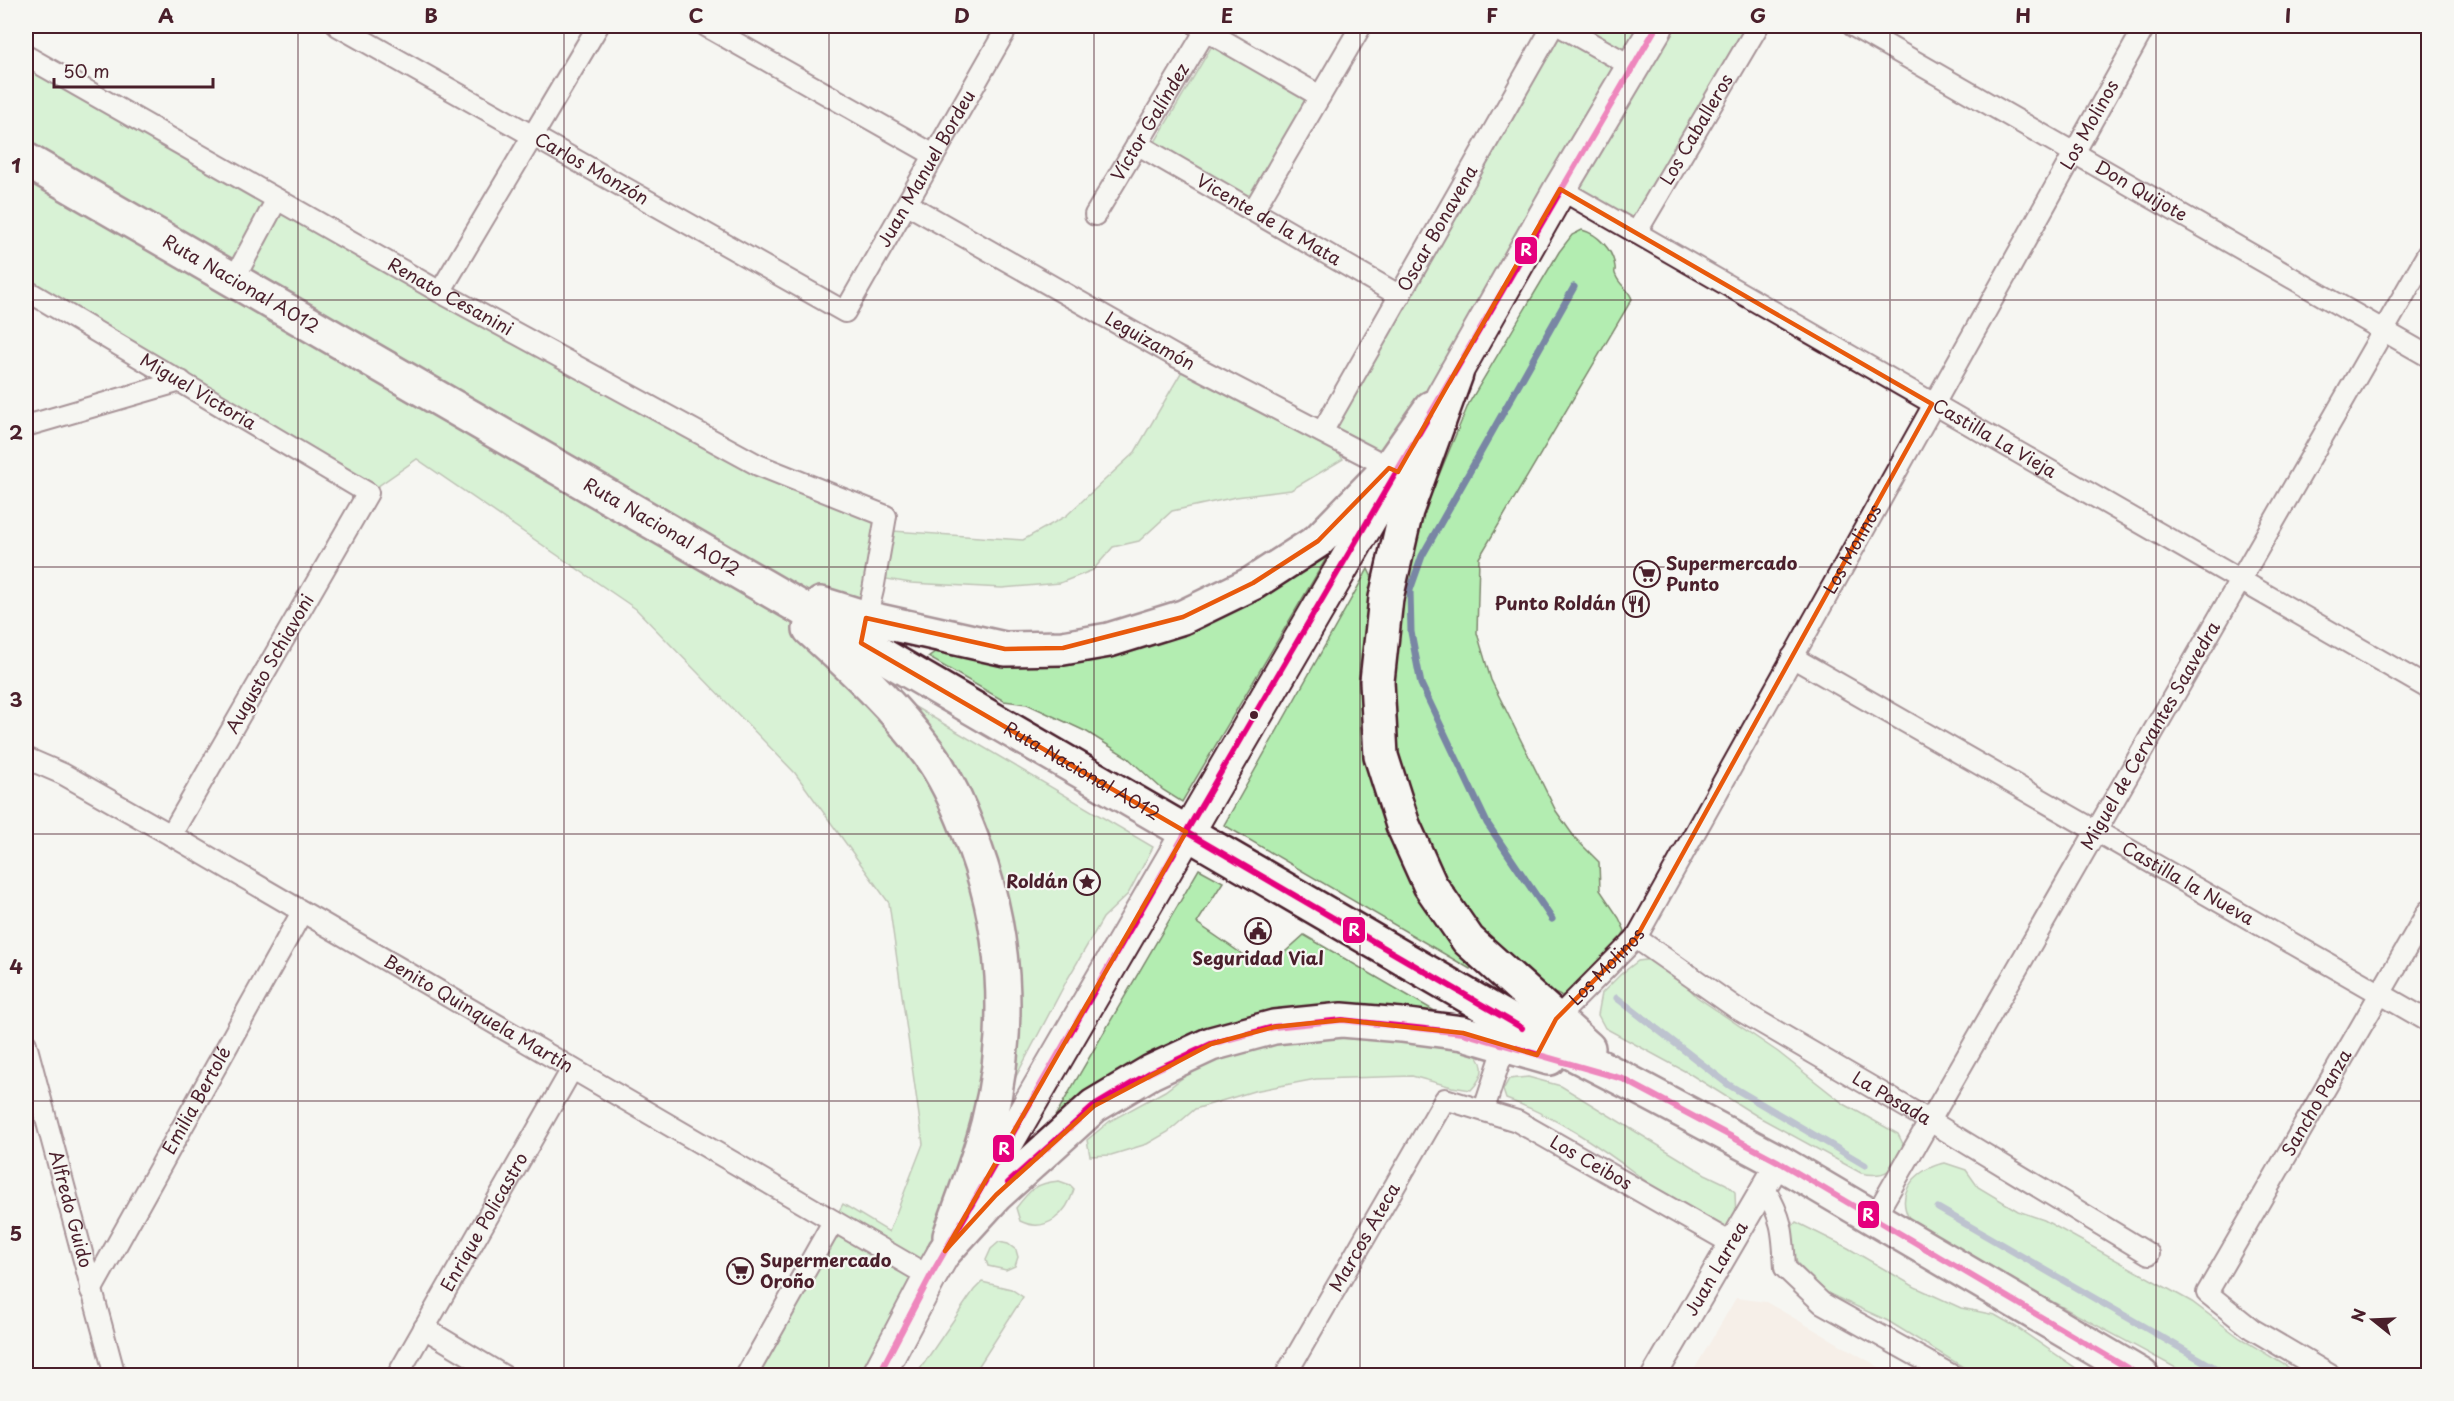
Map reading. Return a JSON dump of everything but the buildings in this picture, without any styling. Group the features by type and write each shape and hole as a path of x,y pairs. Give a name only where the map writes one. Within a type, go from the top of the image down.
{"highway":[{"name":"Ruta Nacional A012","path":"26,160 765,587"},
{"path":"765,587 862,645 1005,649 1063,648 1109,640 1183,617 1253,583 1318,541 1394,470 1456,374"},
{"path":"938,1264 996,1195 1094,1106 1151,1072 1211,1044 1274,1027 1342,1020 1463,1033 1505,1045 1546,1038 1468,940 1430,885 1403,825 1381,756 1377,681 1386,598 1406,511 1456,374"},
{"path":"765,587 862,645 899,716 924,747 956,799 981,862 998,930 1004,987 1001,1054 987,1124 938,1264"},
{"name":"Ruta Nacional A012","path":"862,645 1515,1024 1623,1078 1772,1174 1874,1218 2142,1376"}],"main road":[{"path":"1456,374 1560,189 1657,26"},
{"path":"878,1376 938,1264 1394,470"}],"street":[{"name":"Carlos Monzón","path":"338,26 845,312"},
{"path":"440,292 598,26"},
{"path":"706,26 934,155"},
{"name":"Juan Manuel Bordeu","path":"845,312 1008,26"},
{"path":"1253,211 1361,26"},
{"name":"Oscar Bonavena","path":"1322,432 1553,26"},
{"path":"1560,26 1633,67"},
{"name":"Los Caballeros","path":"1636,232 1758,26"},
{"name":"Don Quijote","path":"1853,26 2428,356"},
{"name":"Los Molinos","path":"1546,1038 1636,938 2145,26"},
{"path":"1202,28 1320,96"},
{"name":"Víctor Galíndez","path":"1095,215 1202,28"},
{"name":"Renato Cesanini","path":"26,56 440,292 758,465 886,516 862,645"},
{"name":"Vicente de la Mata","path":"1137,144 1400,296"},
{"name":"Castilla La Vieja","path":"1560,189 2428,688"},
{"path":"233,281 277,199"},
{"name":"Leguizamón","path":"907,204 1175,356 1394,470"},
{"name":"Miguel de Cervantes Saavedra","path":"1874,1218 2428,253"},
{"name":"Miguel Victoria","path":"26,290 368,493"},
{"path":"26,426 181,381"},
{"name":"Augusto Schiavoni","path":"171,836 368,493"},
{"name":"Castilla la Nueva","path":"1792,657 2428,1021"},
{"name":"Benito Quinquela Martín","path":"26,758 63,774 171,836 833,1222 938,1264"},
{"name":"Sancho Panza","path":"2332,1376 2252,1329 2207,1293 2428,911"},
{"name":"Emilia Bertolé","path":"91,1291 302,912"},
{"name":"La Posada","path":"1636,938 1736,1008 1930,1121 2149,1254"},
{"path":"1484,1109 1505,1045"},
{"name":"Alfredo Guido","path":"26,1052 115,1376"},
{"name":"Enrique Policastro","path":"397,1376 572,1069"},
{"name":"Los Ceibos","path":"1445,1099 1517,1120 1731,1243"},
{"name":"Marcos Ateca","path":"1285,1376 1445,1099"},
{"path":"1772,1174 1784,1232 1785,1268 1822,1303 1953,1376"},
{"name":"Juan Larrea","path":"1654,1376 1772,1174"},
{"path":"746,1376 833,1222"},
{"path":"424,1328 504,1376"}],"highlighted area":[{"path":"1560,189 1932,404 1636,938 1556,1019 1537,1055 1463,1033 1342,1020 1274,1027 1211,1044 1094,1106 996,1195 945,1251 1186,832 861,643 866,618 1005,649 1063,648 1183,617 1253,583 1318,541 1389,468 1398,472"}],"shaded area":[{"path":"1736,1298 1766,1302 1893,1375 1691,1375"}],"green space":[{"path":"1553,26 1758,26 1636,233 1561,189 1389,468 1322,432"},
{"path":"1213,44 1307,100 1249,198 1155,142"},
{"path":"26,56 757,465 886,516 861,643 899,716 998,930 988,1124 878,1375 746,1375 843,1204 889,1232 923,1144 889,903 795,773 636,609 417,459 368,493 26,290"},
{"path":"1582,230 1594,235 1608,249 1614,261 1616,276 1632,299 1479,558 1477,633 1491,680 1556,811 1575,838 1599,862 1600,890 1625,931 1614,950 1579,989 1561,996 1540,987 1495,946 1460,904 1414,822 1397,761 1389,696 1393,604 1423,513 1469,403 1559,252 1572,235"},
{"path":"1182,371 1337,451 1343,459 1291,490 1236,497 1172,511 1139,541 1113,547 1093,570 1060,583 1002,588 911,583 886,579 893,531 1023,540 1066,516 1135,452"},
{"path":"1330,542 1330,552 1182,802 1163,790 1127,757 1087,732 1027,704 1004,701 928,657 939,649 1082,658"},
{"path":"1368,569 1375,584 1371,741 1476,961 1470,969 1224,825"},
{"path":"915,707 1153,847 1128,894 1103,918 1011,1086 1012,950 906,709"},
{"path":"1199,869 1223,882 1197,923 1245,956 1276,960 1304,935 1445,1017 1271,1015 1050,1125"},
{"path":"1654,959 1673,971 1697,997 1778,1052 1844,1104 1898,1134 1905,1148 1893,1167 1877,1175 1861,1173 1757,1116 1690,1074 1605,1028 1598,1015 1602,993 1638,961"},
{"path":"1350,1029 1467,1047 1481,1062 1482,1073 1471,1090 1412,1076 1316,1079 1254,1091 1195,1109 1168,1132 1147,1144 1111,1155 1090,1156 1087,1140 1110,1121 1165,1091 1197,1067 1244,1047"},
{"path":"1528,1077 1561,1086 1705,1174 1726,1184 1735,1192 1736,1221 1726,1227 1701,1219 1669,1199 1576,1132 1506,1099 1503,1090 1509,1079"},
{"path":"1945,1163 1966,1170 1978,1187 2018,1211 2044,1220 2192,1302 2240,1338 2301,1375 2189,1375 1927,1234 1909,1218 1905,1208 1907,1189 1927,1169"},
{"path":"1059,1181 1074,1189 1061,1214 1047,1223 1038,1225 1020,1221 1016,1208 1029,1192 1044,1184"},
{"path":"1796,1222 1848,1248 1915,1287 1961,1308 1995,1315 2086,1375 1976,1375 1888,1321 1825,1292 1798,1264 1790,1245 1790,1229"},
{"path":"999,1242 1008,1244 1016,1250 1018,1257 1015,1266 1006,1270 988,1266 986,1260 991,1249"},
{"path":"982,1282 1011,1289 1023,1297 973,1375 916,1375 974,1290"}],"waterway":[{"path":"1552,919 1487,823 1421,684 1411,632 1410,590 1422,556 1574,287"},
{"path":"1617,998 1729,1085 1865,1165"},
{"path":"1938,1208 2229,1376"}],"transit line":[{"name":"R","path":"878,1376 930,1277 1186,832 1657,26"},
{"name":"R","path":"1186,832 1522,1028"},
{"name":"R","path":"1008,1183 1094,1106 1151,1072 1211,1044 1274,1027 1342,1020 1463,1033 1623,1079 1779,1162 2141,1376"}],"place":[{"name":"Supermercado Punto","path":"1647,574"},
{"name":"Punto Roldán","path":"1636,604"},
{"name":"Roldán","path":"1087,882"},
{"name":"Seguridad Vial","path":"1258,931"},
{"name":"Supermercado Oroño","path":"740,1271"}]}
